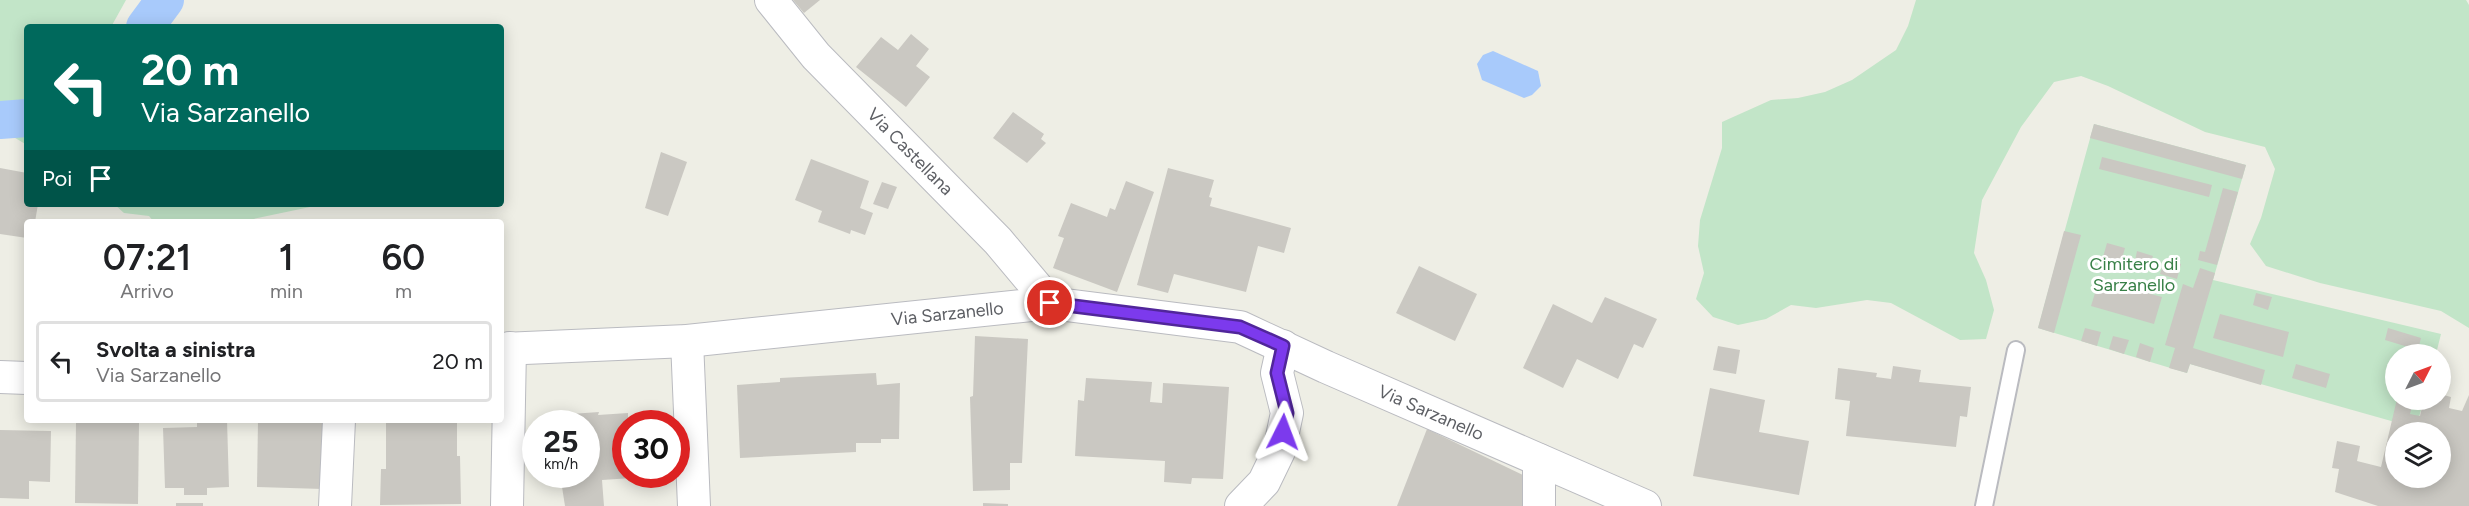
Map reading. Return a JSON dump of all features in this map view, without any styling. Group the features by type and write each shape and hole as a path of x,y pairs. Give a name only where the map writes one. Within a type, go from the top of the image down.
{"street":[{"name":"Via Castellana","path":"771,0 816,56 998,241 1050,303"},
{"name":"Via Sarzanello","path":"506,348 687,341 1050,303 1240,327 1326,367 1645,506"},
{"path":"687,341 694,506"},
{"path":"1241,506 1264,482 1279,451 1287,413 1277,373 1283,346"},
{"path":"506,348 507,506"},
{"path":"0,377 24,378"},
{"path":"335,506 339,423"},
{"path":"1539,460 1539,506"}],"lane":[{"path":"1984,506 2016,350"}],"green space":[{"path":"0,0 126,0 113,24 24,24 24,143 0,129"},
{"path":"1916,0 2466,0 2469,5 2469,328 2441,311 2320,283 2266,266 2250,244 2261,218 2275,169 2265,147 2205,132 2108,86 2081,76 2054,82 2021,127 1982,200 1974,253 1986,280 1994,310 1986,339 1960,340 1891,303 1867,300 1816,308 1791,305 1766,319 1738,325 1713,317 1696,299 1704,273 1698,246 1700,220 1722,148 1722,122 1771,100 1798,98 1825,92 1852,80 1896,50 1908,26"},
{"name":"Cimitero di Sarzanello","path":"2094,124 2246,165 2213,280 2441,334 2438,344 2385,344 2385,410 2421,410 2418,422 2395,422 2190,364 2187,373 2038,328"},
{"path":"117,207 310,207 253,219 152,219 149,216 124,213"}],"water":[{"path":"1493,51 1538,71 1541,86 1532,95 1524,98 1482,80 1477,64 1483,55"}],"building":[{"path":"793,0 820,0 804,13"},
{"path":"911,34 929,49 916,66 930,77 906,107 856,67 881,37 898,50"},
{"path":"1013,112 1044,134 1041,139 1046,143 1027,163 993,138"},
{"path":"2094,124 2246,165 2242,179 2090,138"},
{"path":"661,152 687,162 668,216 645,208"},
{"path":"2102,157 2212,185 2209,197 2099,169"},
{"path":"811,159 869,181 860,208 873,213 865,235 851,230 850,234 818,222 822,211 795,200"},
{"path":"0,168 24,172 24,207 38,207 36,219 24,219 24,238 0,234"},
{"path":"1168,168 1214,180 1209,197 1212,198 1210,206 1291,228 1284,253 1258,246 1246,292 1174,274 1168,293 1137,285"},
{"path":"1126,181 1154,192 1117,292 1053,268 1064,238 1058,236 1071,203 1107,217 1110,208 1115,210"},
{"path":"882,182 897,187 888,209 873,204"},
{"path":"2223,188 2238,192 2217,265 2198,260 2200,251 2205,252"},
{"path":"2064,231 2081,235 2054,333 2038,328"},
{"path":"2107,243 2125,248 2121,262 2103,257"},
{"path":"2137,251 2153,256 2148,270 2134,266"},
{"path":"2165,259 2181,264 2177,279 2160,274"},
{"path":"1419,266 1477,294 1455,341 1396,313"},
{"path":"2200,268 2215,273 2193,348 2265,370 2261,385 2190,364 2187,373 2169,368 2175,348 2165,345 2183,284 2193,288"},
{"path":"2099,280 2162,297 2154,324 2091,306"},
{"path":"2256,293 2272,297 2268,310 2253,305"},
{"path":"1605,297 1657,319 1643,348 1634,344 1618,379 1577,359 1563,388 1523,368 1553,304 1592,323"},
{"path":"2220,314 2289,332 2283,357 2213,338"},
{"path":"2085,328 2101,332 2097,346 2081,341"},
{"path":"2388,328 2421,338 2420,344 2398,344 2385,340"},
{"path":"975,336 1028,339 1022,463 1010,463 1010,490 973,491 970,397 973,396"},
{"path":"2113,336 2129,340 2124,354 2109,349"},
{"path":"2140,343 2154,348 2150,362 2136,357"},
{"path":"1718,346 1740,350 1736,374 1713,370"},
{"path":"2296,364 2330,374 2326,388 2292,378"},
{"path":"1893,366 1921,370 1919,382 1971,387 1967,417 1960,416 1956,447 1846,436 1850,401 1835,399 1838,368 1877,373 1876,377 1891,379"},
{"path":"876,373 877,385 900,383 899,439 881,439 881,443 856,443 856,452 740,458 737,385 780,382 780,378"},
{"path":"1086,378 1152,382 1150,402 1162,403 1163,383 1229,387 1223,479 1192,478 1191,484 1164,482 1165,461 1075,456 1078,400 1084,401"},
{"path":"1710,388 1765,400 1759,432 1809,441 1799,495 1693,476"},
{"path":"2469,395 2469,506 2378,506 2335,492 2339,469 2332,468 2337,441 2360,446 2357,461 2381,467 2385,450 2385,488 2451,488 2451,422 2392,422 2394,410 2411,410 2410,414 2420,416 2421,410 2451,408 2462,411"},
{"path":"612,414 612,479 602,480 604,506 565,506 562,488 600,488 600,415"},
{"path":"76,423 139,423 138,504 75,503"},
{"path":"197,423 227,423 229,487 207,488 207,495 184,495 184,488 165,488 163,428 197,427"},
{"path":"258,423 325,423 323,489 257,487"},
{"path":"386,423 457,423 461,504 380,505 381,469 386,469"},
{"path":"1427,429 1527,477 1528,506 1397,506"},
{"path":"0,430 51,431 50,482 29,481 29,499 0,498"},
{"path":"176,503 203,503 203,506 176,506"},
{"path":"983,503 1008,504 1008,506 983,506"}],"waterway":[{"path":"147,24 165,0"},
{"path":"0,120 24,118"}],"route":[{"path":"1050,303 1240,327 1283,346 1277,373 1287,413 1283,432"}]}
